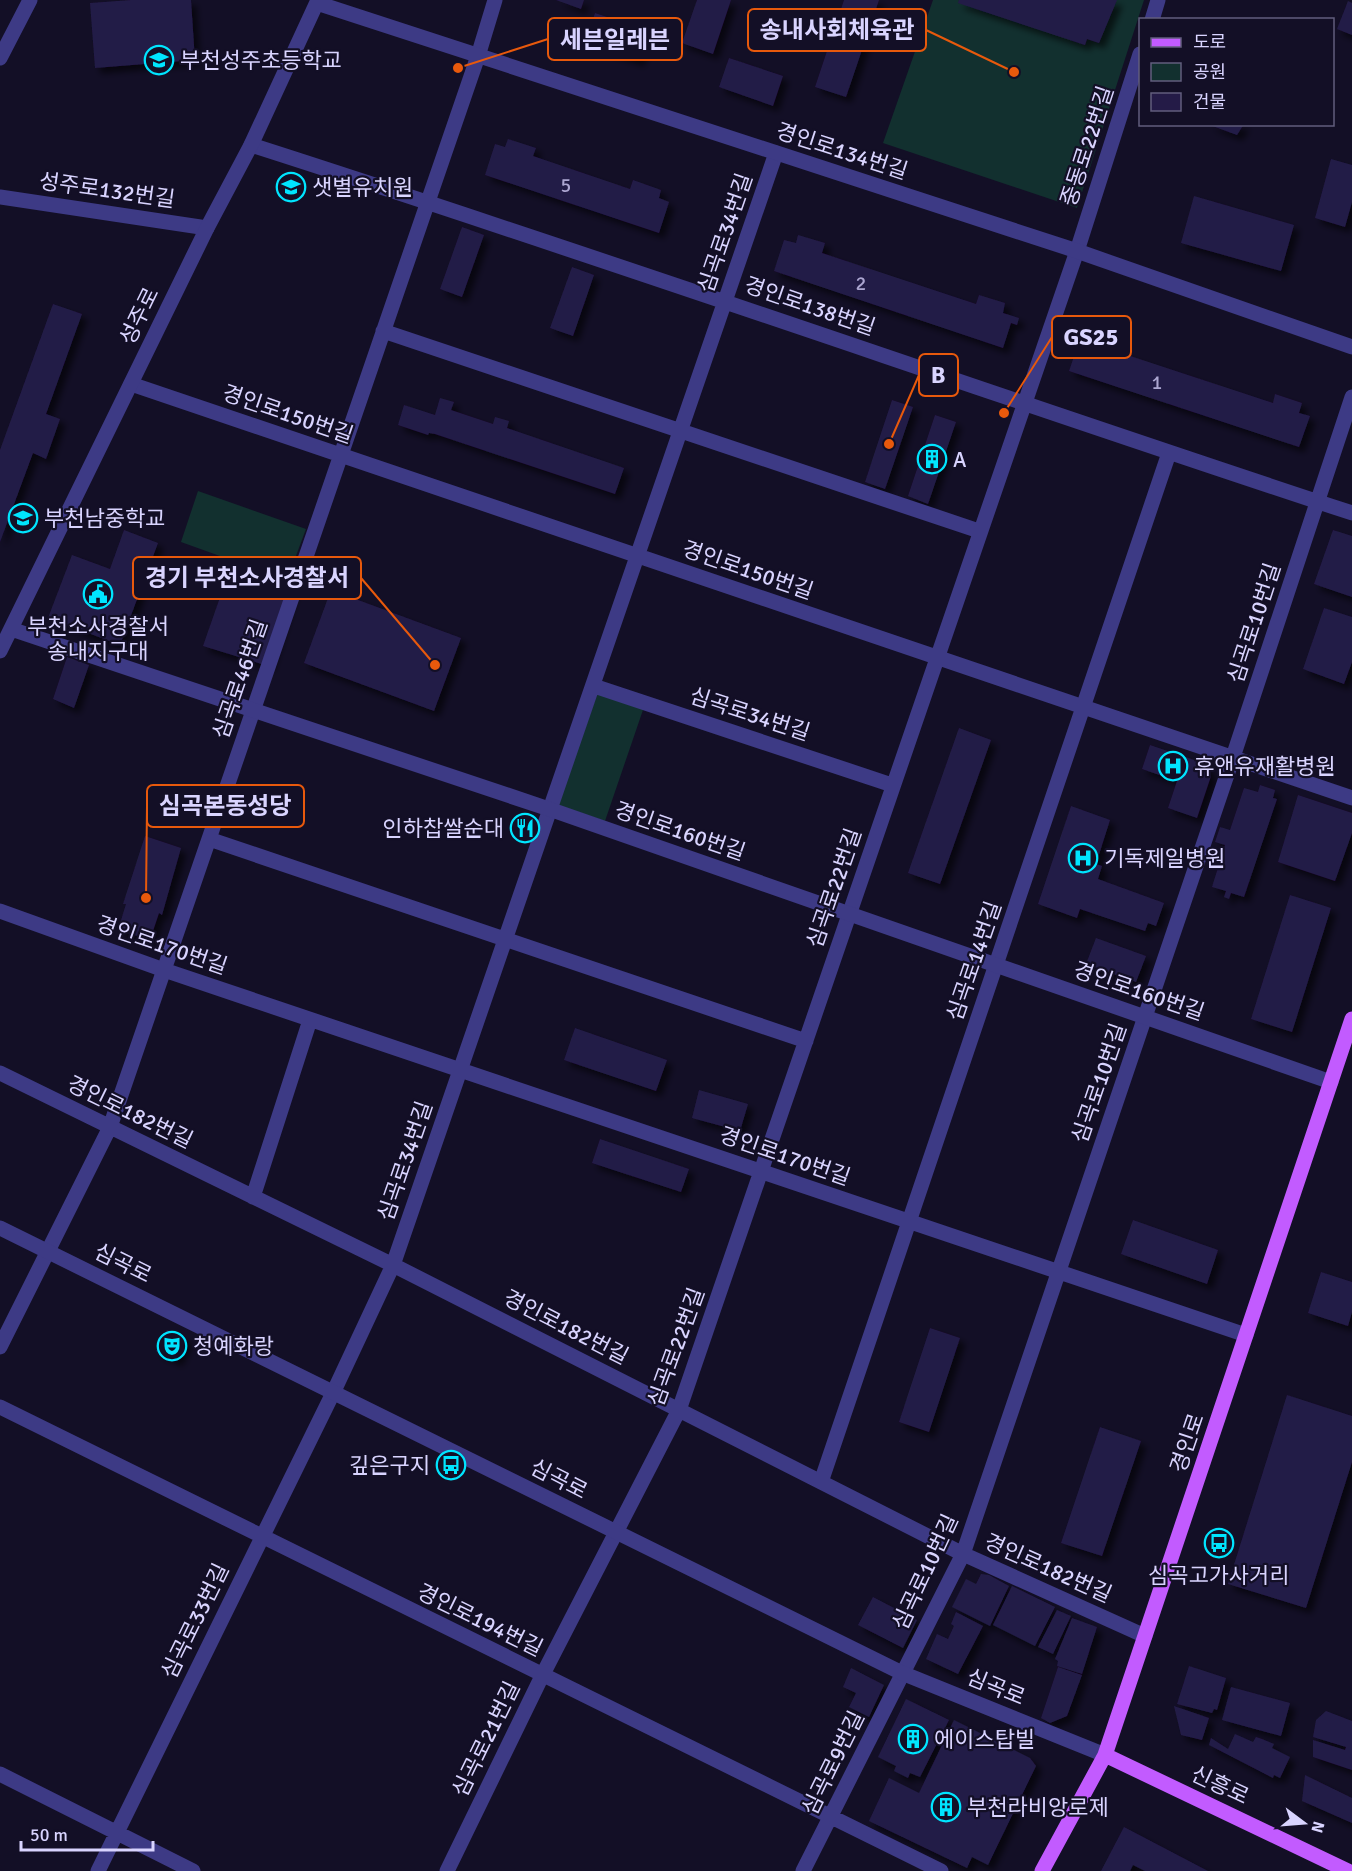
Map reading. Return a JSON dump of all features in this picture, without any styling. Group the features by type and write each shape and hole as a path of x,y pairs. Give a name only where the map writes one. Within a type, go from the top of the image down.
{"main road":[{"name":"경인로","path":"1042,1871 1105,1755 1352,1019"},
{"name":"신흥로","path":"1105,1755 1348,1871"}],"street":[{"path":"0,58 30,0"},
{"name":"심곡로46번길","path":"0,1347 110,1127 478,56 495,0"},
{"path":"1153,18 1158,0"},
{"name":"경인로134번길","path":"317,1 478,56 1077,251 1352,348"},
{"name":"성주로","path":"0,651 207,228 251,145 317,1"},
{"name":"중동로22번길","path":"1077,251 1139,57"},
{"name":"경인로138번길","path":"251,145 726,300 1023,404 1352,513"},
{"name":"심곡로34번길","path":"334,1391 393,1264 552,810 776,153"},
{"name":"성주로132번길","path":"0,197 207,228"},
{"name":"심곡로22번길","path":"618,1533 679,1410 1077,251"},
{"path":"383,331 682,429 979,531"},
{"name":"경인로150번길","path":"131,384 1352,798"},
{"name":"심곡로10번길","path":"902,1673 963,1554 1233,758 1352,397"},
{"name":"심곡로14번길","path":"821,1482 1169,453"},
{"name":"경인로160번길","path":"11,629 552,810 1331,1082"},
{"name":"심곡로34번길","path":"594,686 892,785"},
{"path":"209,839 806,1041"},
{"name":"경인로170번길","path":"0,911 310,1020 1246,1335"},
{"path":"253,1197 310,1020"},
{"name":"경인로182번길","path":"0,1072 393,1264 963,1554 1145,1636"},
{"name":"심곡로","path":"0,1228 902,1673 1105,1755"},
{"name":"심곡로33번길","path":"98,1871 334,1391"},
{"name":"경인로194번길","path":"0,1407 941,1871"},
{"name":"심곡로21번길","path":"447,1871 542,1676 618,1533"},
{"name":"심곡로9번길","path":"802,1871 832,1817 902,1673"},
{"path":"0,1774 193,1871"}],"green space":[{"path":"933,0 1144,0 1077,208 883,143"},
{"path":"198,491 306,529 287,580 181,542"},
{"path":"598,692 644,707 605,821 558,805"}],"building":[{"path":"191,0 195,60 95,68 90,3"},
{"path":"556,0 584,0 581,9"},
{"path":"697,0 731,0 713,54 682,43"},
{"path":"844,0 879,0 846,97 815,87"},
{"path":"959,0 1117,0 1099,43 1087,39 1085,45 958,3"},
{"path":"1348,1 1352,3 1352,35 1337,29"},
{"path":"595,13 649,31 639,61 585,43"},
{"path":"729,58 783,76 773,106 719,87"},
{"path":"1212,126 1243,126 1237,135"},
{"path":"508,139 536,148 533,156 630,189 633,180 661,190 659,198 669,202 659,233 485,175 495,144 505,147"},
{"path":"1331,159 1352,165 1352,202 1345,227 1315,218"},
{"path":"1194,196 1294,225 1281,271 1181,243"},
{"path":"462,227 484,235 462,297 440,289"},
{"path":"798,235 825,243 822,253 976,304 979,295 1005,303 1003,313 1019,318 1017,325 1011,323 1003,348 774,271 784,240 796,243"},
{"path":"572,267 594,275 573,336 550,328"},
{"name":"부천남중학교","path":"53,304 82,314 46,414 60,419 46,459 33,453 0,542 0,450"},
{"path":"1095,334 1121,342 1118,352 1273,403 1275,394 1302,403 1299,413 1310,416 1299,447 1069,371 1080,339 1091,343"},
{"path":"440,398 454,402 451,410 493,424 495,417 509,421 507,428 624,468 615,494 435,434 429,433 428,435 398,425 404,405 435,415"},
{"path":"892,400 913,407 885,489 865,482"},
{"name":"A","path":"935,415 956,422 928,504 908,496"},
{"name":"부천소사경찰서 송내지구대","path":"124,530 158,543 120,645 48,618 72,555 110,569"},
{"path":"1333,530 1352,536 1352,597 1314,584"},
{"path":"232,563 294,582 268,666 203,646"},
{"path":"331,590 461,638 434,711 304,663"},
{"path":"1324,608 1352,617 1352,662 1344,684 1303,669"},
{"path":"67,657 89,665 74,708 53,699"},
{"path":"959,728 991,740 940,884 908,873"},
{"path":"1150,745 1206,764 1211,776 1197,818 1168,808 1177,781 1142,769"},
{"path":"1260,785 1275,790 1273,798 1277,799 1244,897 1231,893 1229,899 1224,897 1226,891 1212,887 1225,845 1215,842 1220,827 1230,830 1244,788 1258,792"},
{"path":"1298,795 1352,813 1352,833 1335,881 1278,862"},
{"path":"1071,806 1110,820 1096,864 1102,866 1098,879 1164,903 1156,926 1148,923 1145,931 1080,909 1077,918 1038,904"},
{"path":"145,836 181,848 162,915 159,913 150,940 118,930 126,904 123,904"},
{"path":"1290,895 1331,908 1292,1032 1251,1019"},
{"path":"1096,938 1146,956 1136,982 1086,964"},
{"path":"575,1028 667,1060 656,1091 564,1060"},
{"path":"699,1090 748,1104 740,1131 692,1118"},
{"path":"600,1139 689,1169 681,1192 592,1163"},
{"path":"1133,1220 1218,1250 1207,1284 1121,1254"},
{"path":"1321,1272 1352,1282 1352,1312 1348,1326 1308,1313"},
{"path":"930,1328 960,1338 929,1432 899,1422"},
{"path":"167,1330 187,1340 177,1361 156,1351"},
{"path":"1287,1395 1352,1416 1352,1462 1306,1608 1228,1584"},
{"path":"1100,1427 1141,1441 1102,1556 1061,1543"},
{"path":"981,1574 989,1575 1009,1586 990,1626 952,1607 966,1579 976,1584"},
{"path":"1012,1586 1055,1607 1035,1646 993,1625"},
{"path":"873,1597 917,1620 903,1648 858,1625"},
{"path":"1057,1610 1071,1616 1053,1654 1038,1647"},
{"path":"956,1612 983,1626 958,1674 926,1659 937,1634 948,1639 954,1626 951,1624"},
{"path":"1072,1618 1097,1627 1082,1674 1057,1666 1058,1661 1055,1659"},
{"path":"1189,1666 1226,1678 1217,1710 1214,1709 1212,1713 1177,1704"},
{"path":"1058,1667 1082,1675 1067,1716 1050,1723 1041,1718"},
{"path":"851,1668 884,1685 869,1717 849,1707 856,1693 843,1687"},
{"path":"1231,1687 1290,1703 1281,1736 1222,1720"},
{"name":"에이스탑빌","path":"906,1699 949,1720 920,1777 910,1773 908,1778 894,1771 896,1766 878,1757"},
{"path":"1174,1706 1209,1718 1202,1740 1181,1735"},
{"path":"1326,1711 1352,1721 1352,1770 1313,1757 1313,1740 1345,1750 1346,1747 1313,1737 1316,1720"},
{"name":"부천라비앙로제","path":"954,1720 1030,1758 1036,1766 988,1865 972,1857 967,1868 869,1821 889,1778 919,1793"},
{"path":"1235,1734 1253,1742 1256,1737 1274,1744 1272,1748 1290,1757 1280,1778 1274,1775 1273,1778 1209,1745 1211,1738 1228,1749"},
{"path":"1305,1775 1352,1798 1352,1823 1302,1801"},
{"path":"1124,1827 1208,1871 1145,1871 1133,1865 1130,1871 1101,1871"}],"place":[{"name":"부천성주초등학교","path":"159,60"},
{"name":"세븐일레븐","path":"458,68"},
{"name":"송내사회체육관","path":"1014,72"},
{"name":"샛별유치원","path":"291,187"},
{"name":"GS25","path":"1004,413"},
{"name":"B","path":"889,444"},
{"name":"A","path":"932,459"},
{"name":"부천남중학교","path":"23,518"},
{"name":"부천소사경찰서 송내지구대","path":"98,594"},
{"name":"경기 부천소사경찰서","path":"435,665"},
{"name":"휴앤유재활병원","path":"1173,766"},
{"name":"인하찹쌀순대","path":"525,828"},
{"name":"기독제일병원","path":"1083,858"},
{"name":"심곡본동성당","path":"146,898"},
{"name":"청예화랑","path":"172,1346"},
{"name":"깊은구지","path":"451,1465"},
{"name":"심곡고가사거리","path":"1219,1543"},
{"name":"에이스탑빌","path":"913,1739"},
{"name":"부천라비앙로제","path":"946,1807"}]}
